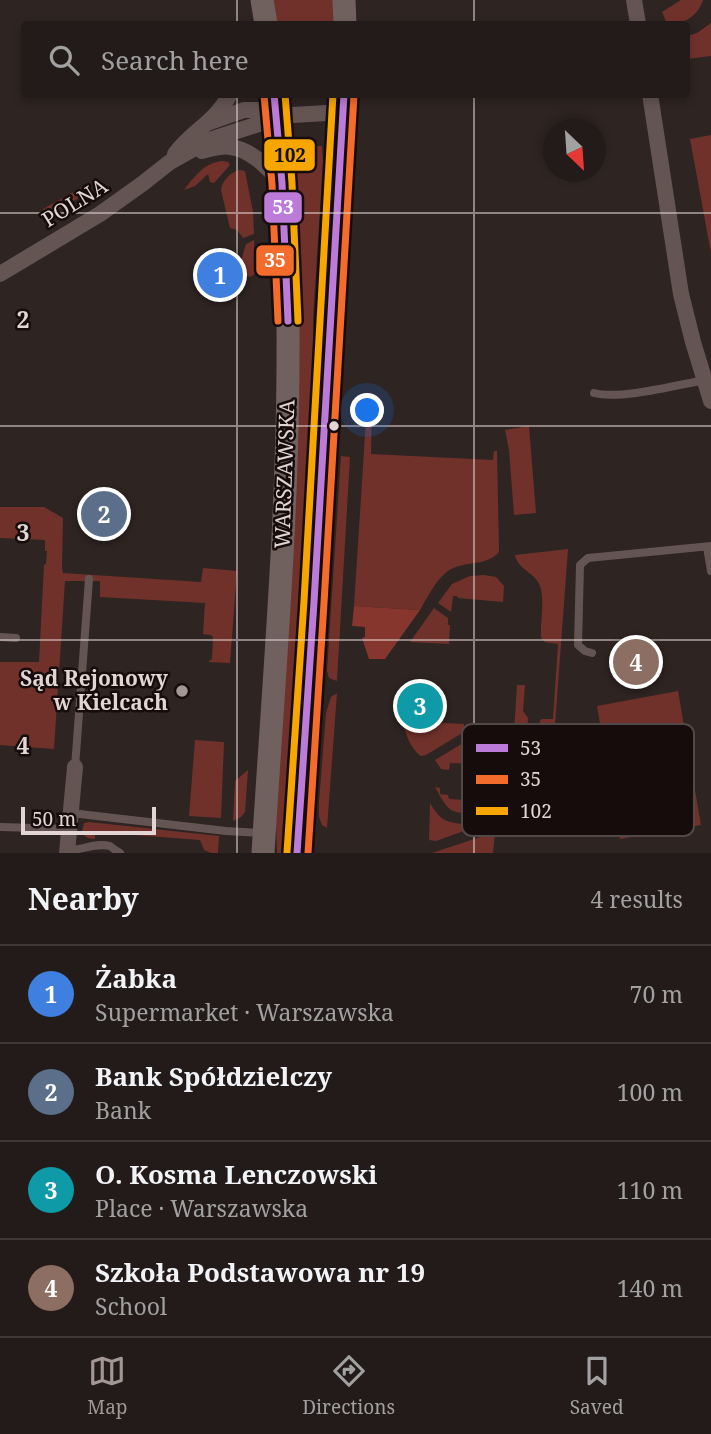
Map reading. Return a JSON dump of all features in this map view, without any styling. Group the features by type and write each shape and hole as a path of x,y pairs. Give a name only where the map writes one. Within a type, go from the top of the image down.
{"main road":[{"path":"344,0 345,21"},
{"name":"WARSZAWSKA","path":"297,853 343,103"},
{"name":"WARSZAWSKA","path":"263,843 286,474 289,352 282,183 275,105"}],"street":[{"path":"634,0 638,21"},
{"name":"POLNA","path":"170,162 185,142 219,112 228,98"},
{"path":"651,98 679,285 711,401"},
{"name":"POLNA","path":"210,122 244,110 261,110 275,105 343,103"},
{"name":"POLNA","path":"0,274 100,214 170,162 209,140 257,125 275,105"},
{"name":"POLNA","path":"170,162 215,148 231,147 256,158 282,183"},
{"path":"74,851 70,821 75,767"}],"lane":[{"path":"594,393 624,395 705,380"},
{"path":"592,653 578,645 580,565 588,558 709,547 711,571"},
{"path":"75,767 89,579"},
{"path":"0,637 16,638"},
{"path":"0,827 70,821 226,831 263,843"},
{"path":"74,851 88,846 110,846 120,853"}],"shaded area":[{"path":"271,0 334,0 335,21 274,21"},
{"path":"681,0 703,0 698,11 683,21 666,21 662,12"},
{"path":"711,23 711,56 690,59 690,35"},
{"path":"711,135 711,253 690,139"},
{"path":"288,146 322,146 323,161 313,320 316,402 288,853 277,853 275,795"},
{"path":"222,161 230,165 214,183 210,182 208,174 195,186 184,190 205,167"},
{"path":"239,170 245,171 253,212 254,234 243,238 237,230 230,228 221,190 227,177"},
{"path":"84,186 88,189 82,196 47,215 43,209"},
{"path":"254,240 255,274 250,277 241,273 239,267 246,244"},
{"path":"367,404 372,405 371,454 493,460 494,451 497,451 499,552 489,559 451,569 441,577 420,610 354,606"},
{"path":"529,426 536,513 514,515 505,430"},
{"path":"341,456 350,457 337,681 329,678 327,671"},
{"path":"0,507 44,507 63,518 63,573 201,582 203,568 237,571 230,663 208,662 212,659 213,637 203,634 205,603 100,597 100,581 65,581 54,749 0,745 0,662 39,662 47,551 45,540 0,538"},
{"path":"568,549 555,724 540,724 542,719 553,719 558,644 545,642 541,638 540,586 519,564 515,555"},
{"path":"470,576 496,577 504,586 503,602 453,596 451,612 438,603 452,584"},
{"path":"354,606 420,610 385,659 369,659 362,638 365,637 365,627 352,626"},
{"path":"434,608 448,618 449,644 410,642"},
{"path":"517,685 525,685 523,711 528,718 528,724 514,724"},
{"path":"678,691 684,724 600,724 597,706"},
{"path":"337,693 327,828 322,825 319,817 319,802 326,713 331,697"},
{"path":"407,721 464,724 462,733 421,756 408,738 404,725 407,725"},
{"path":"195,740 224,742 221,818 189,816"},
{"path":"462,744 462,763 450,763 449,770 441,769 435,760"},
{"path":"248,770 245,812 233,821 235,781"},
{"path":"694,784 701,825 694,826"},
{"path":"435,787 440,788 440,794 448,795 449,799 462,800 462,813 453,811 445,803"},
{"path":"430,803 442,818 462,824 462,832 436,841 429,840"},
{"path":"84,823 219,836 218,853 204,850 200,840 95,832 95,839 90,839 82,831"},
{"path":"483,836 495,836 493,853 432,853"}],"transit line":[{"name":"35","path":"264,98 272,184 278,321"},
{"name":"53","path":"274,98 282,183 288,321"},
{"name":"102","path":"285,98 298,321"},
{"name":"102","path":"287,852 333,98"},
{"name":"53","path":"297,853 344,98"},
{"name":"35","path":"308,853 354,98"}],"place":[{"name":"Żabka","path":"220,275"},
{"name":"Bank Spółdzielczy","path":"104,514"},
{"name":"Szkoła Podstawowa nr 19","path":"636,662"},
{"name":"Sąd Rejonowy w Kielcach","path":"182,691"},
{"name":"O. Kosma Lenczowski","path":"420,706"}]}
